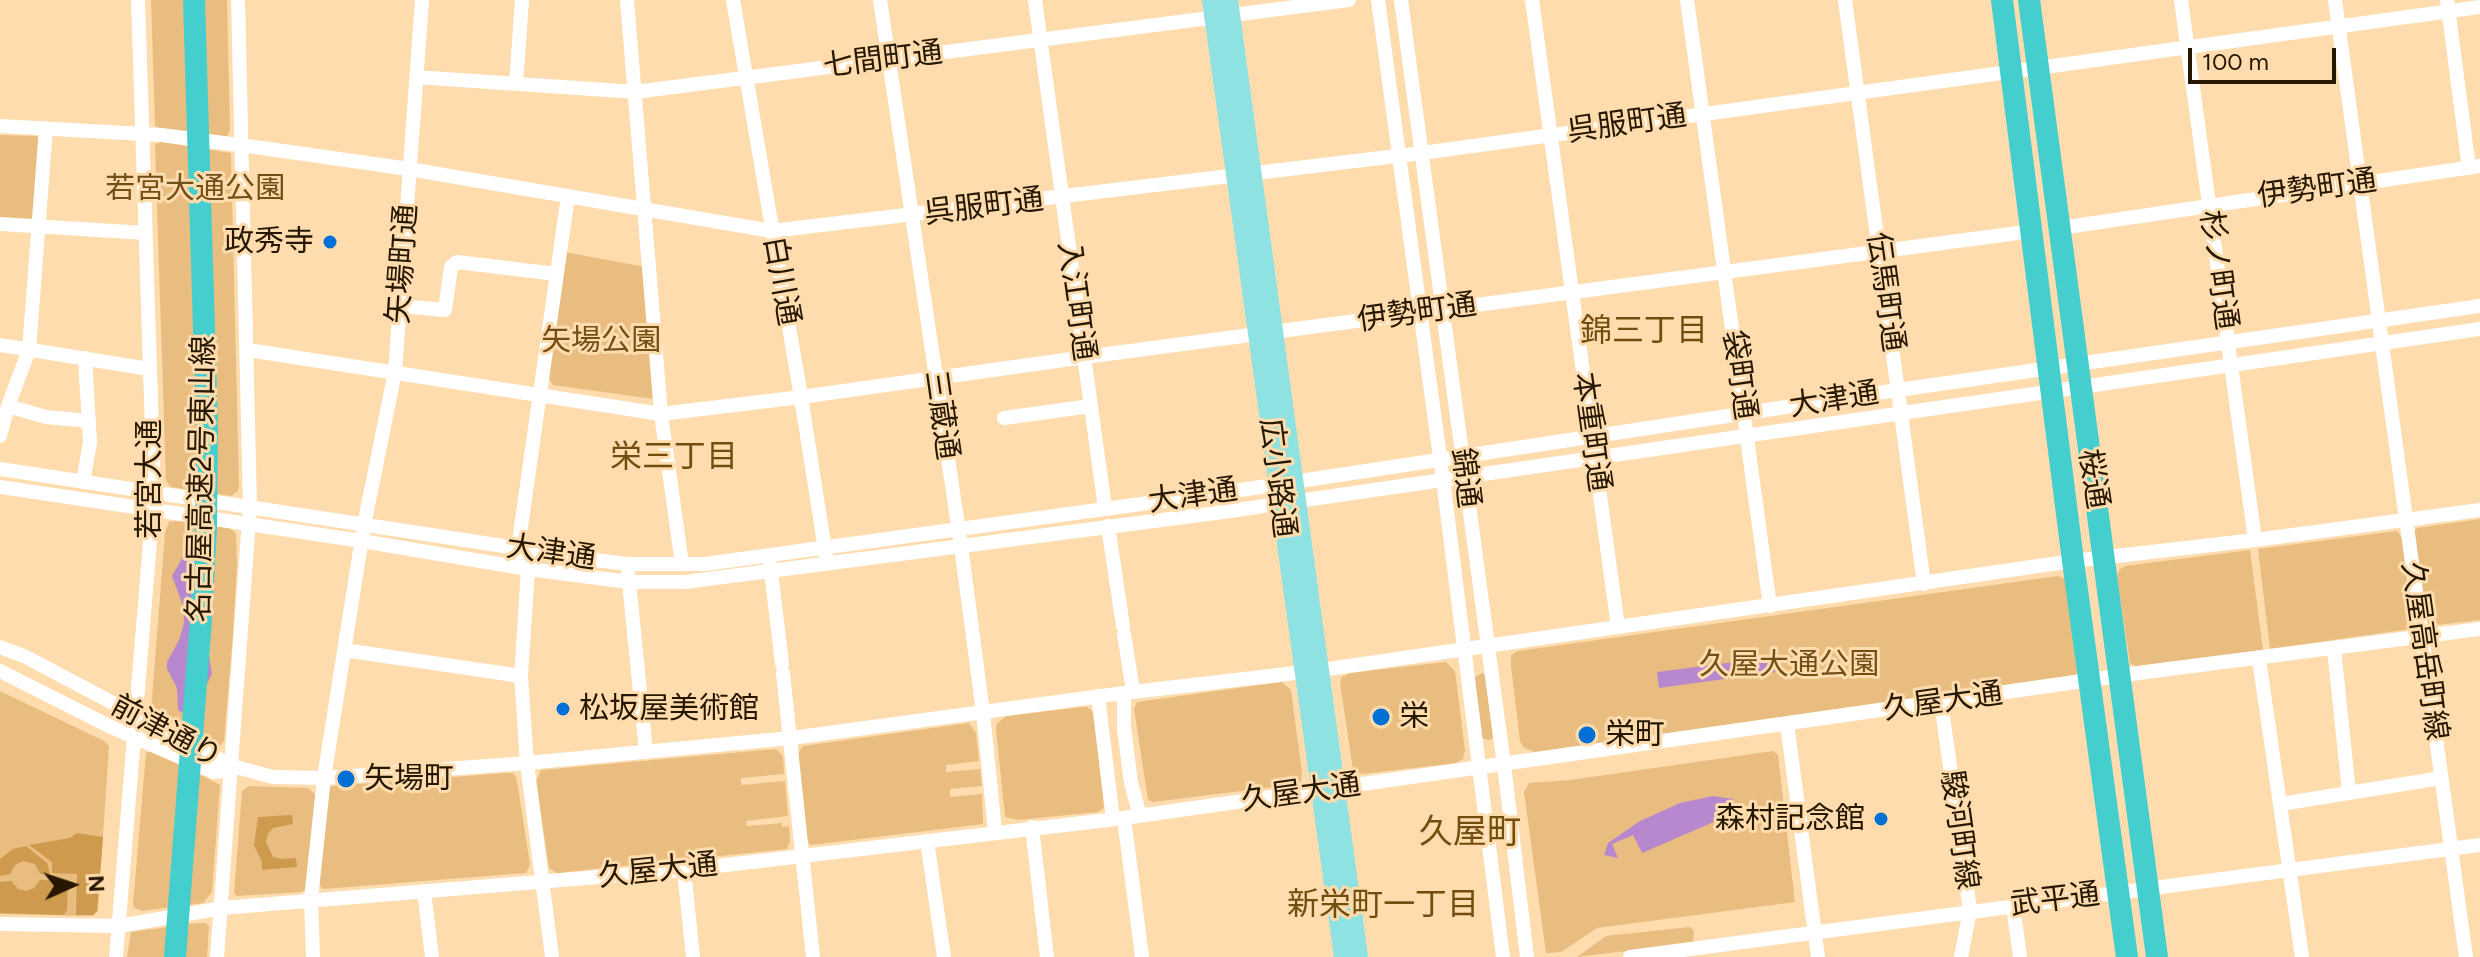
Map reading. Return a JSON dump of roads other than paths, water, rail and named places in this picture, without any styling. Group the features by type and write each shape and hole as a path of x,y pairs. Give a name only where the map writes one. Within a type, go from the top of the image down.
{"highway":[{"name":"名古屋高速2号東山線","path":"162,957 192,526 193,427 180,0"},
{"name":"名古屋高速2号東山線","path":"175,957 206,527 207,428 194,0"},
{"name":"桜通","path":"2002,0 2127,957"},
{"name":"桜通","path":"2029,0 2157,957"}],"main road":[{"name":"広小路通","path":"1221,8 1290,488 1321,670 1343,957"},
{"name":"広小路通","path":"1290,488 1279,504 1302,672 1329,789 1359,957"}],"street":[{"name":"若宮大通","path":"116,957 154,493 138,0"},
{"path":"217,957 250,506 238,0"},
{"name":"矢場町通","path":"362,541 395,372 422,0"},
{"path":"516,84 522,0"},
{"path":"627,0 661,414 682,564"},
{"name":"白川通","path":"733,0 827,563"},
{"name":"三蔵通","path":"880,0 961,546 995,831"},
{"name":"入江町通","path":"1035,0 1105,508"},
{"name":"七間町通","path":"416,77 635,92 1041,40 1221,8 1349,0"},
{"name":"錦通","path":"1378,0 1503,957"},
{"name":"錦通","path":"1401,0 1527,957"},
{"name":"本重町通","path":"1532,0 1618,627"},
{"name":"袋町通","path":"1687,0 1770,606"},
{"name":"伝馬町通","path":"1845,0 1924,584"},
{"name":"杉ノ町通","path":"2181,0 2255,540"},
{"name":"久屋高岳町線","path":"2335,0 2466,957"},
{"name":"呉服町通","path":"0,126 142,134 242,146 409,169 772,231 1422,153 2012,73 2448,6 2480,7"},
{"path":"2448,6 2475,167"},
{"path":"0,433 29,350 46,128"},
{"name":"伊勢町通","path":"2060,228 2475,167"},
{"path":"552,957 527,763 521,676 528,569 518,548 568,196"},
{"path":"0,224 146,233"},
{"name":"伊勢町通","path":"248,350 661,414 2033,231"},
{"path":"400,306 445,310 451,267 457,262 556,274"},
{"name":"大津通","path":"1290,488 1440,458 2480,306"},
{"name":"大津通","path":"0,469 628,564 705,564 1105,508 1290,488 1464,478 2480,329"},
{"path":"0,345 149,369"},
{"path":"83,482 90,442 85,358"},
{"path":"8,406 46,417 89,421"},
{"path":"1004,418 1091,406"},
{"name":"大津通","path":"0,487 629,582 685,582 1279,504"},
{"path":"232,766 273,777 324,778 791,738 1129,692 1321,670 2073,561 2480,510"},
{"path":"1108,526 1124,630 1129,692 1124,728 1132,794 1140,816"},
{"path":"313,957 311,899 324,778 362,541"},
{"path":"769,555 813,957"},
{"path":"628,564 646,752"},
{"name":"久屋大通","path":"0,924 119,926 222,908 684,870 995,831 1118,819 2090,680 2480,629"},
{"name":"前津通り","path":"0,647 26,657 232,766"},
{"path":"2334,649 2349,792"},
{"path":"344,650 521,676"},
{"path":"2259,659 2302,957"},
{"name":"前津通り","path":"0,671 214,772 232,766"},
{"path":"1098,696 1142,957"},
{"name":"駿河町線","path":"1941,702 1970,910 1961,957"},
{"path":"1787,724 1818,957"},
{"path":"2281,804 2441,778"},
{"path":"1032,827 1047,957"},
{"path":"927,841 944,957"},
{"name":"武平通","path":"1630,957 2480,845"},
{"path":"684,870 693,957"},
{"path":"424,891 432,957"},
{"path":"2013,906 2020,957"}],"place":[{"name":"政秀寺","path":"330,242"},
{"name":"松坂屋美術館","path":"563,709"},
{"name":"栄","path":"1381,717"},
{"name":"栄町","path":"1587,735"},
{"name":"矢場町","path":"346,779"},
{"name":"森村記念館","path":"1881,819"}],"district":[{"name":"錦三丁目","path":"1644,332"},
{"name":"栄三丁目","path":"674,458"},
{"name":"久屋町","path":"1470,833"},
{"name":"新栄町一丁目","path":"1383,906"}],"park label":[{"name":"若宮大通公園","path":"195,189"},
{"name":"矢場公園","path":"601,341"},
{"name":"久屋大通公園","path":"1789,665"}]}
